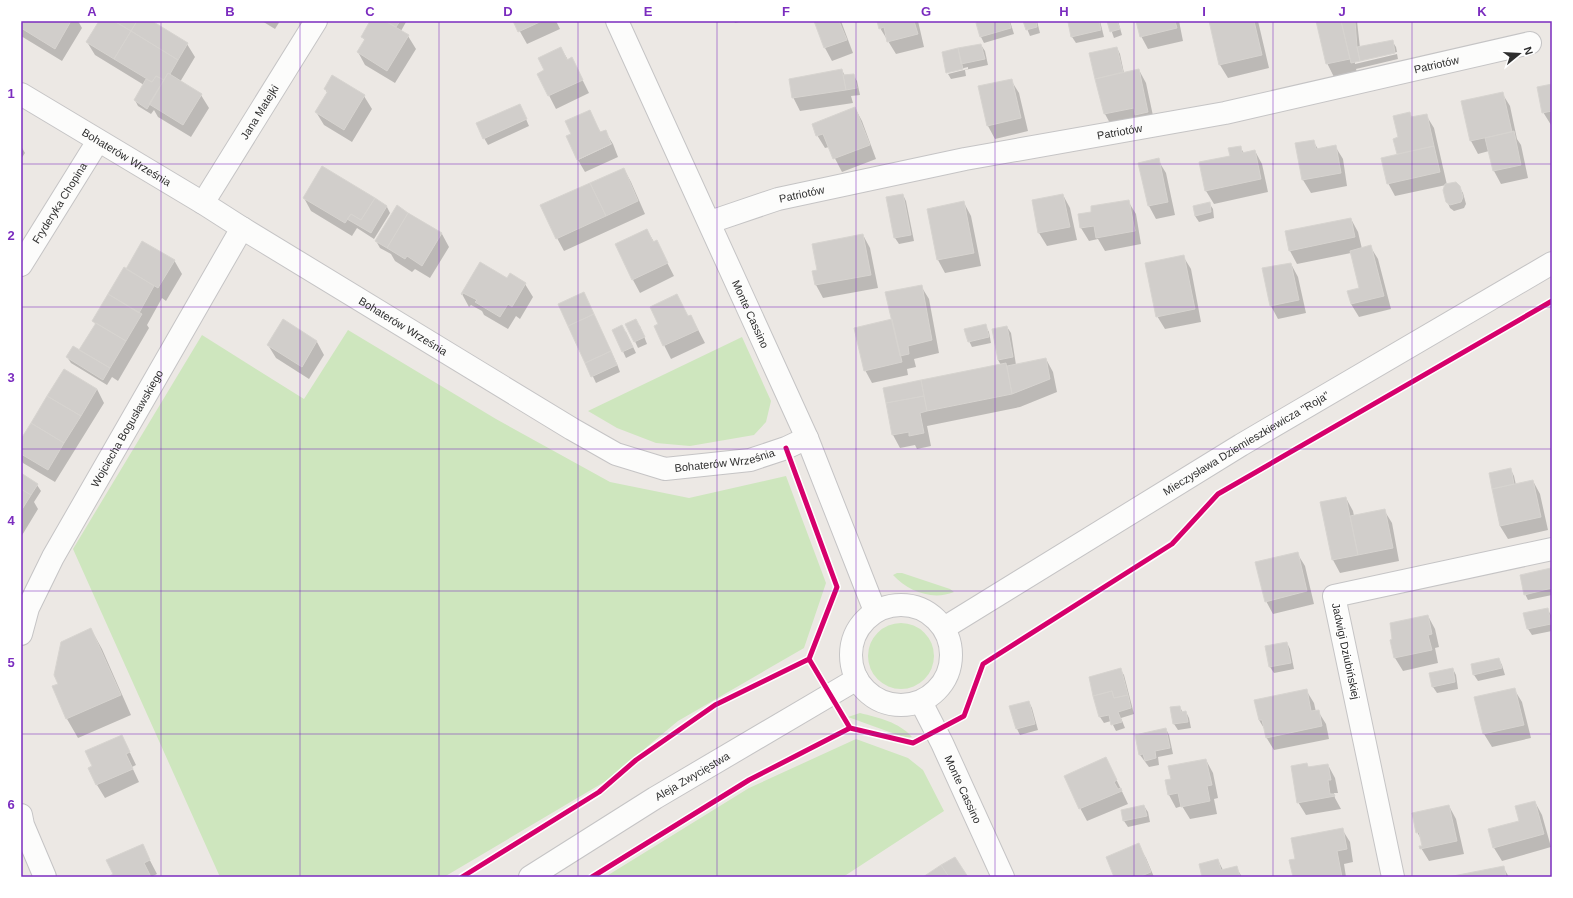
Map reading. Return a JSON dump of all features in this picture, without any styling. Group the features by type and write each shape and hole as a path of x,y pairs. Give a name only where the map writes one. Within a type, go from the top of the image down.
{"street":[{"name":"Jana Matejki","path":"203,203 316,21"},
{"name":"Monte Cassino","path":"617,21 710,222 807,438 875,611"},
{"name":"Patriotów","path":"710,222 778,199 965,159 1225,113 1530,43"},
{"name":"Bohaterów Września","path":"21,94 203,203 566,426 616,454 666,469 750,460 786,448 807,438"},
{"name":"Fryderyka Chopina","path":"21,265 98,141"},
{"name":"Wojciecha Bogusławskiego","path":"21,634 28,608 53,557 242,228"},
{"name":"Mieczysława Dziemieszkiewicza \"Roja\"","path":"944,628 1241,445 1552,263"},
{"name":"Jadwigi Dziubińskiej","path":"1393,877 1334,596 1552,549"},
{"path":"893,605 914,606 930,614 944,628 949,640 951,654 948,674 932,696 921,702 906,706 892,705 877,700 866,691 856,679 852,664 851,647 857,632 866,619 875,611 893,605"},
{"name":"Aleja Zwycięstwa","path":"530,877 655,798 856,679"},
{"name":"Monte Cassino","path":"921,702 942,743 1003,877"},
{"path":"21,815 23,824 46,877"}],"green space":[{"path":"348,330 496,419 610,482 689,498 786,476 826,583 804,648 678,721 606,781 444,877 220,877 73,549 202,335 304,399"},
{"path":"742,337 771,401 766,422 754,435 690,446 656,443 617,428 588,411"},
{"path":"902,573 950,589 954,592 946,595 929,595 921,593 899,581 893,575"},
{"path":"895,623 907,623 914,625 925,632 932,643 934,656 932,669 925,680 914,687 907,689 895,689 888,687 877,680 870,669 868,662 868,650 870,643 877,632 888,625"},
{"path":"860,713 895,724 912,737 906,738 848,717"},
{"path":"856,739 908,758 923,770 944,811 843,877 605,877 749,788"}],"building":[{"path":"21,21 71,21 55,49 21,28"},
{"path":"99,21 114,21 131,31 114,59 86,42"},
{"path":"114,21 137,21 131,31"},
{"path":"137,21 152,21 188,43 178,60 131,31"},
{"path":"370,21 385,21 409,35 387,71 357,52 365,39 361,37"},
{"path":"385,21 400,21 396,27"},
{"path":"513,21 542,21 518,32"},
{"path":"814,21 839,21 847,40 824,48"},
{"path":"877,21 914,21 918,34 887,42 884,27 879,29"},
{"path":"983,21 1009,21 1011,28 980,37 976,23"},
{"path":"1023,21 1036,21 1037,27 1026,30"},
{"path":"1099,21 1101,30 1071,37 1068,22"},
{"path":"1107,21 1117,21 1120,29 1110,32"},
{"path":"1136,21 1175,21 1177,28 1140,37"},
{"path":"1209,21 1254,21 1262,55 1219,65"},
{"path":"1316,21 1341,21 1350,59 1326,64"},
{"path":"1341,21 1355,21 1357,47 1360,61 1351,63"},
{"path":"131,31 178,60 170,74 168,73 164,80 156,76 152,82 114,59"},
{"path":"1393,40 1395,53 1360,61 1357,47"},
{"path":"981,44 985,59 961,64 958,48"},
{"path":"561,47 567,60 572,57 583,80 548,96 537,74 544,70 538,58"},
{"path":"1117,47 1123,72 1095,79 1089,53"},
{"path":"958,48 963,69 946,73 942,52"},
{"path":"842,69 846,90 792,98 789,79"},
{"path":"1139,69 1148,112 1135,115 1134,108 1104,114 1095,79"},
{"path":"168,73 202,94 183,125 149,104"},
{"path":"854,74 857,88 846,90 843,75"},
{"path":"332,75 365,95 344,130 315,112 328,91 324,89"},
{"path":"156,76 164,80 147,109 134,100 146,79 152,82"},
{"path":"1012,79 1021,118 987,126 978,86"},
{"path":"1552,84 1552,111 1542,113 1537,87"},
{"path":"1503,92 1512,132 1470,141 1461,101"},
{"path":"520,104 527,119 483,139 476,123"},
{"path":"855,107 870,145 833,159 823,134 816,136 812,124"},
{"path":"590,110 600,132 606,130 611,144 577,160 566,136 571,134 565,121"},
{"path":"1410,112 1411,117 1427,114 1434,146 1397,154 1393,139 1398,137 1393,116"},
{"path":"1514,131 1521,165 1493,171 1485,138"},
{"path":"1314,140 1316,149 1336,145 1341,173 1302,180 1295,143"},
{"path":"1241,146 1242,153 1255,150 1261,179 1205,191 1199,162 1230,156 1228,148"},
{"path":"1434,146 1440,172 1387,184 1381,158"},
{"path":"1159,158 1168,202 1148,206 1138,163"},
{"path":"322,166 375,198 361,220 351,214 345,223 303,198"},
{"path":"624,168 638,201 606,216 590,183"},
{"path":"1456,182 1460,186 1463,197 1461,202 1450,205 1446,202 1443,190 1445,184"},
{"path":"590,183 606,216 556,239 540,205"},
{"path":"903,194 911,235 894,238 886,197"},
{"path":"1063,194 1070,227 1038,233 1032,200"},
{"path":"375,198 387,206 371,233 347,219 351,214 361,220"},
{"path":"1129,200 1135,231 1096,238 1094,226 1080,228 1078,214 1091,212 1091,206"},
{"path":"964,201 974,253 937,260 927,209"},
{"path":"1210,202 1211,212 1195,216 1193,206"},
{"path":"397,205 408,213 387,248 375,241"},
{"path":"408,213 442,233 422,266 407,256 405,259 387,248"},
{"path":"1351,218 1355,237 1289,251 1285,231"},
{"path":"647,229 653,242 657,240 668,263 632,280 615,244"},
{"path":"863,234 871,275 815,285 812,271 817,270 812,244"},
{"path":"142,241 175,260 158,288 126,269"},
{"path":"1371,245 1384,296 1351,304 1347,291 1359,288 1350,251"},
{"path":"1184,255 1195,309 1156,317 1145,263"},
{"path":"480,262 507,278 510,273 526,283 512,307 508,304 500,317 475,302 477,300 463,293 462,295 461,294"},
{"path":"1291,263 1299,300 1270,306 1262,268"},
{"path":"124,267 154,286 139,313 108,294"},
{"path":"922,285 932,340 908,346 909,354 900,356 885,292"},
{"path":"584,292 594,314 568,326 558,304"},
{"path":"108,294 142,314 126,341 92,321"},
{"path":"677,294 688,316 691,315 698,330 663,346 654,326 658,324 650,307"},
{"path":"594,314 611,351 585,363 568,326"},
{"path":"283,319 317,341 302,367 267,345"},
{"path":"636,319 645,337 634,342 625,324"},
{"path":"892,319 902,362 864,371 854,328"},
{"path":"96,323 126,341 110,368 79,350"},
{"path":"986,324 989,337 968,342 964,329"},
{"path":"622,325 633,347 622,352 612,330"},
{"path":"1007,326 1013,357 998,360 992,329"},
{"path":"73,346 110,368 103,380 66,357"},
{"path":"611,351 617,365 591,377 585,363"},
{"path":"1046,358 1050,379 1012,394 1007,366"},
{"path":"1006,363 1012,394 927,411 921,380"},
{"path":"64,369 97,389 81,416 47,396"},
{"path":"921,380 924,396 886,403 883,388"},
{"path":"47,396 81,416 64,443 31,423"},
{"path":"924,396 927,411 920,413 924,433 909,436 909,432 892,435 886,403"},
{"path":"31,423 64,443 48,470 21,454 21,439"},
{"path":"1511,468 1514,484 1492,489 1489,473"},
{"path":"21,473 38,484 31,495 21,489"},
{"path":"1533,480 1541,517 1500,526 1492,489"},
{"path":"21,489 31,495 21,511"},
{"path":"1346,497 1358,555 1332,560 1320,502"},
{"path":"1385,509 1393,548 1358,555 1350,516"},
{"path":"1298,552 1307,591 1265,602 1255,562"},
{"path":"1551,568 1552,588 1524,595 1520,575"},
{"path":"1548,608 1551,624 1527,629 1523,613"},
{"path":"1428,615 1432,634 1428,635 1432,650 1394,658 1390,640 1392,639 1390,623"},
{"path":"91,628 121,695 66,719 52,686 58,684 54,675 61,642"},
{"path":"1287,642 1291,663 1269,667 1265,646"},
{"path":"1499,658 1502,668 1473,675 1471,664"},
{"path":"1121,668 1128,695 1114,698 1112,691 1093,696 1089,677"},
{"path":"1453,668 1455,682 1432,687 1429,673"},
{"path":"1515,688 1524,725 1483,734 1474,697"},
{"path":"1307,689 1311,711 1319,710 1322,726 1266,738 1262,720 1259,720 1254,700"},
{"path":"1112,691 1114,698 1128,695 1131,708 1118,712 1122,722 1111,725 1109,715 1099,717 1093,696"},
{"path":"1029,701 1035,724 1016,729 1009,706"},
{"path":"1180,706 1181,712 1186,711 1188,722 1173,724 1170,707"},
{"path":"1166,728 1170,748 1155,751 1156,758 1145,761 1143,754 1139,755 1135,735"},
{"path":"122,735 130,752 126,754 133,769 96,785 88,768 92,766 85,751"},
{"path":"1106,757 1117,780 1114,782 1118,789 1121,788 1122,791 1079,809 1064,776"},
{"path":"1206,759 1212,785 1207,786 1210,801 1181,807 1178,793 1168,795 1165,780 1171,779 1168,766"},
{"path":"1307,763 1308,767 1328,764 1331,780 1328,780 1330,794 1334,794 1335,796 1297,803 1291,766"},
{"path":"1535,801 1544,834 1493,848 1488,829 1519,821 1515,806"},
{"path":"1144,805 1147,816 1123,821 1121,810"},
{"path":"1449,805 1457,841 1420,849 1419,846 1422,846 1419,832 1416,833 1412,813"},
{"path":"1343,828 1347,849 1337,851 1342,877 1293,877 1289,860 1295,859 1291,838"},
{"path":"1139,843 1151,872 1139,877 1114,877 1106,857"},
{"path":"143,844 150,860 144,863 151,877 110,877 113,874 106,860"},
{"path":"955,857 968,877 949,877 941,865"},
{"path":"1218,859 1221,870 1237,866 1240,877 1202,877 1199,864"},
{"path":"941,865 949,877 923,877"},
{"path":"1504,866 1506,877 1448,877"}],"cycle path":[{"path":"809,659 850,728 913,743 964,716 983,664 1172,544 1218,494 1552,301"},
{"path":"462,877 599,792 636,760 715,705 809,659 837,587 786,448"},
{"path":"592,877 749,780 850,728"}]}
